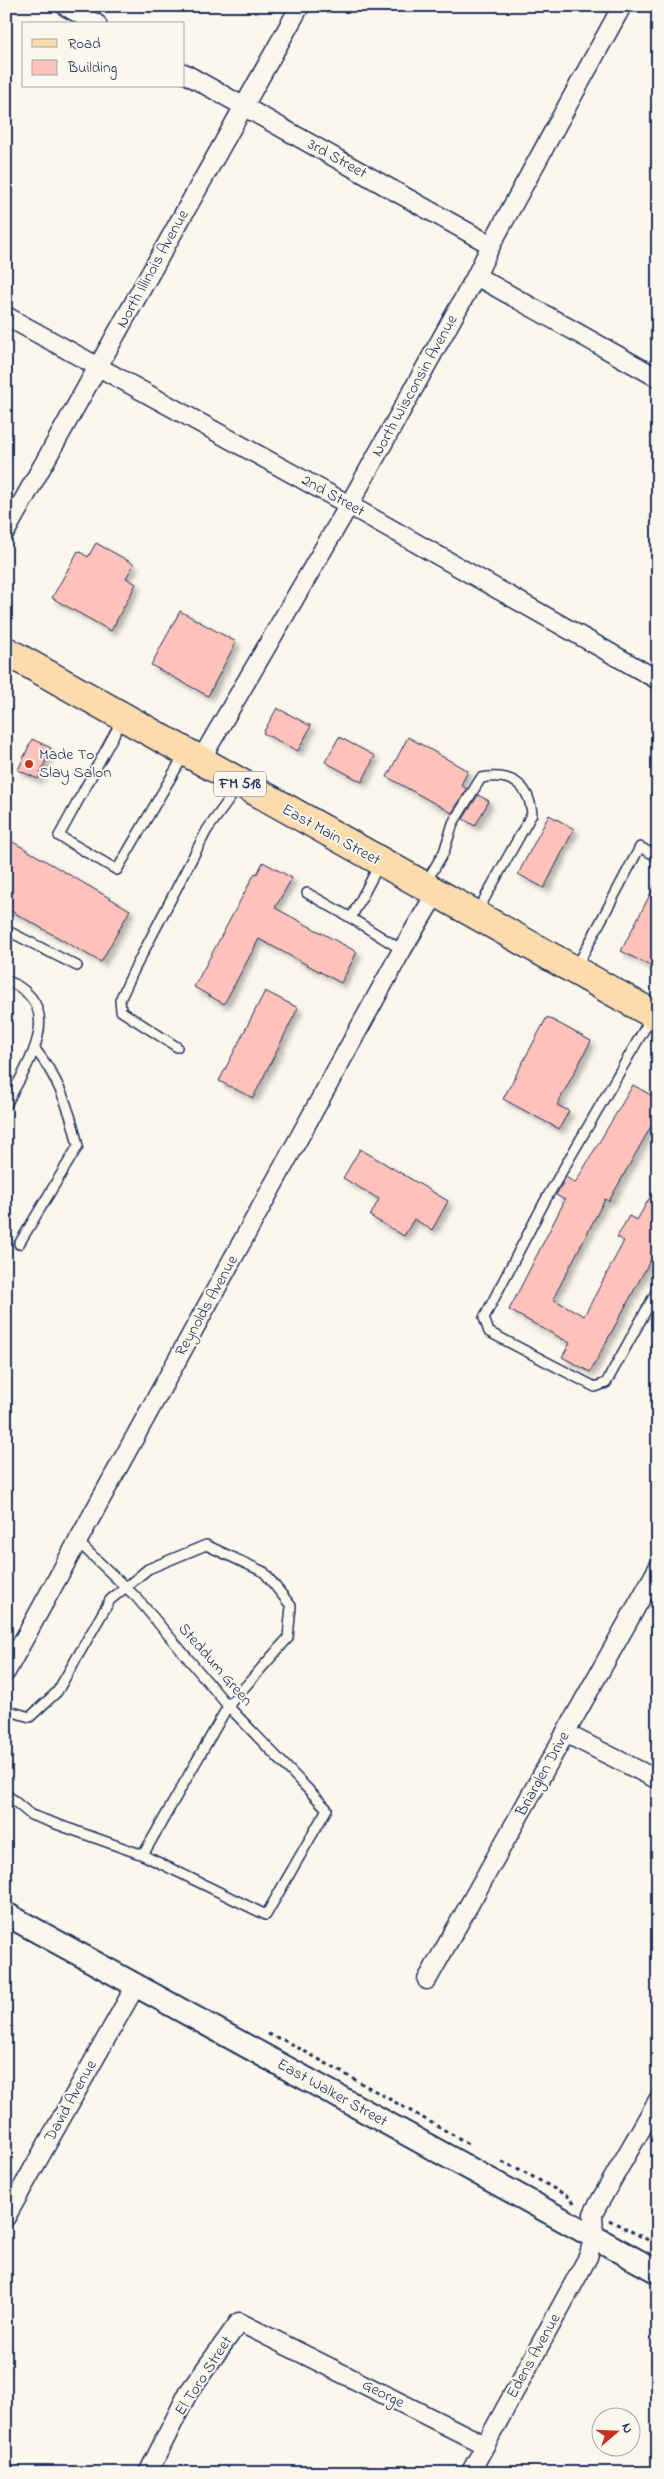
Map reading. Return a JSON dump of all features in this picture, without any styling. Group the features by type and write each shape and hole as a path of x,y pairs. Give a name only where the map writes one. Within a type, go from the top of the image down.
{"main road":[{"name":"East Main Street","path":"6,651 655,1015"}],"street":[{"path":"65,6 93,22"},
{"name":"North Illinois Avenue","path":"6,531 300,6"},
{"name":"North Wisconsin Avenue","path":"193,757 349,505 476,276 491,245 622,6"},
{"name":"3rd Street","path":"185,74 491,245"},
{"path":"476,276 658,378"},
{"name":"2nd Street","path":"6,316 349,505 658,680"},
{"name":"Reynolds Avenue","path":"6,1672 404,945 430,889"},
{"name":"Briarglen Drive","path":"427,1980 658,1568"},
{"path":"565,1733 658,1780"},
{"name":"East Walker Street","path":"6,1914 658,2272"},
{"name":"David Avenue","path":"6,2217 136,1985"},
{"path":"594,2214 658,2100"},
{"name":"Edens Avenue","path":"470,2473 588,2257 594,2237 594,2214"},
{"name":"El Toro Street","path":"148,2473 188,2393 239,2322 281,2343"},
{"name":"George","path":"281,2343 485,2446"}],"lane":[{"path":"123,718 59,836 117,870 193,757"},
{"path":"430,889 453,823 481,778 493,776 508,778 526,789 530,799 532,814 475,915"},
{"path":"177,1047 120,1011 120,1000 208,830 241,784"},
{"path":"575,970 640,847 658,857"},
{"path":"351,918 380,862"},
{"path":"307,893 404,945"},
{"path":"6,930 77,966"},
{"path":"6,980 30,994 41,1012 35,1049 6,1105"},
{"path":"655,1015 546,1199 484,1318 489,1332 595,1388 601,1387 606,1383 658,1289"},
{"path":"20,1244 78,1146 74,1128 59,1088 44,1060 35,1049"},
{"name":"Steddum Green","path":"78,1542 126,1587 228,1706 327,1809 266,1915 143,1855"},
{"path":"6,1710 30,1717 57,1692 110,1600 148,1569 206,1545 264,1572 291,1606 288,1638 228,1706 143,1855 31,1815 6,1794"}],"path":[{"path":"594,2214 612,2221 658,2245"}],"building":[{"path":"96,543 134,564 126,578 136,584 111,631 52,598 78,551 88,557"},
{"path":"180,611 236,642 208,696 151,665"},
{"path":"277,708 311,726 298,751 263,733"},
{"path":"339,737 375,756 362,782 325,762"},
{"path":"408,737 468,771 461,785 467,789 452,813 387,777"},
{"path":"32,739 51,748 38,779 18,770"},
{"path":"478,795 489,801 475,826 463,819"},
{"path":"549,815 574,829 544,888 518,874"},
{"path":"13,842 130,910 101,962 6,908 6,855"},
{"path":"263,862 292,878 275,908 357,952 341,983 259,939 224,1004 194,987 255,873 257,874"},
{"path":"658,879 658,970 621,951"},
{"path":"265,991 298,1008 253,1098 219,1081"},
{"path":"547,1017 591,1041 557,1105 569,1111 559,1129 503,1099"},
{"path":"633,1085 658,1099 658,1114 609,1201 605,1199 553,1299 584,1316 624,1241 617,1237 629,1216 637,1220 658,1183 658,1246 590,1372 562,1357 570,1343 509,1310 565,1200 556,1195 566,1177 575,1183"},
{"path":"360,1149 448,1201 432,1230 414,1219 404,1236 370,1216 379,1199 343,1178"}],"place":[{"name":"Made To Slay Salon","path":"29,764"}]}
